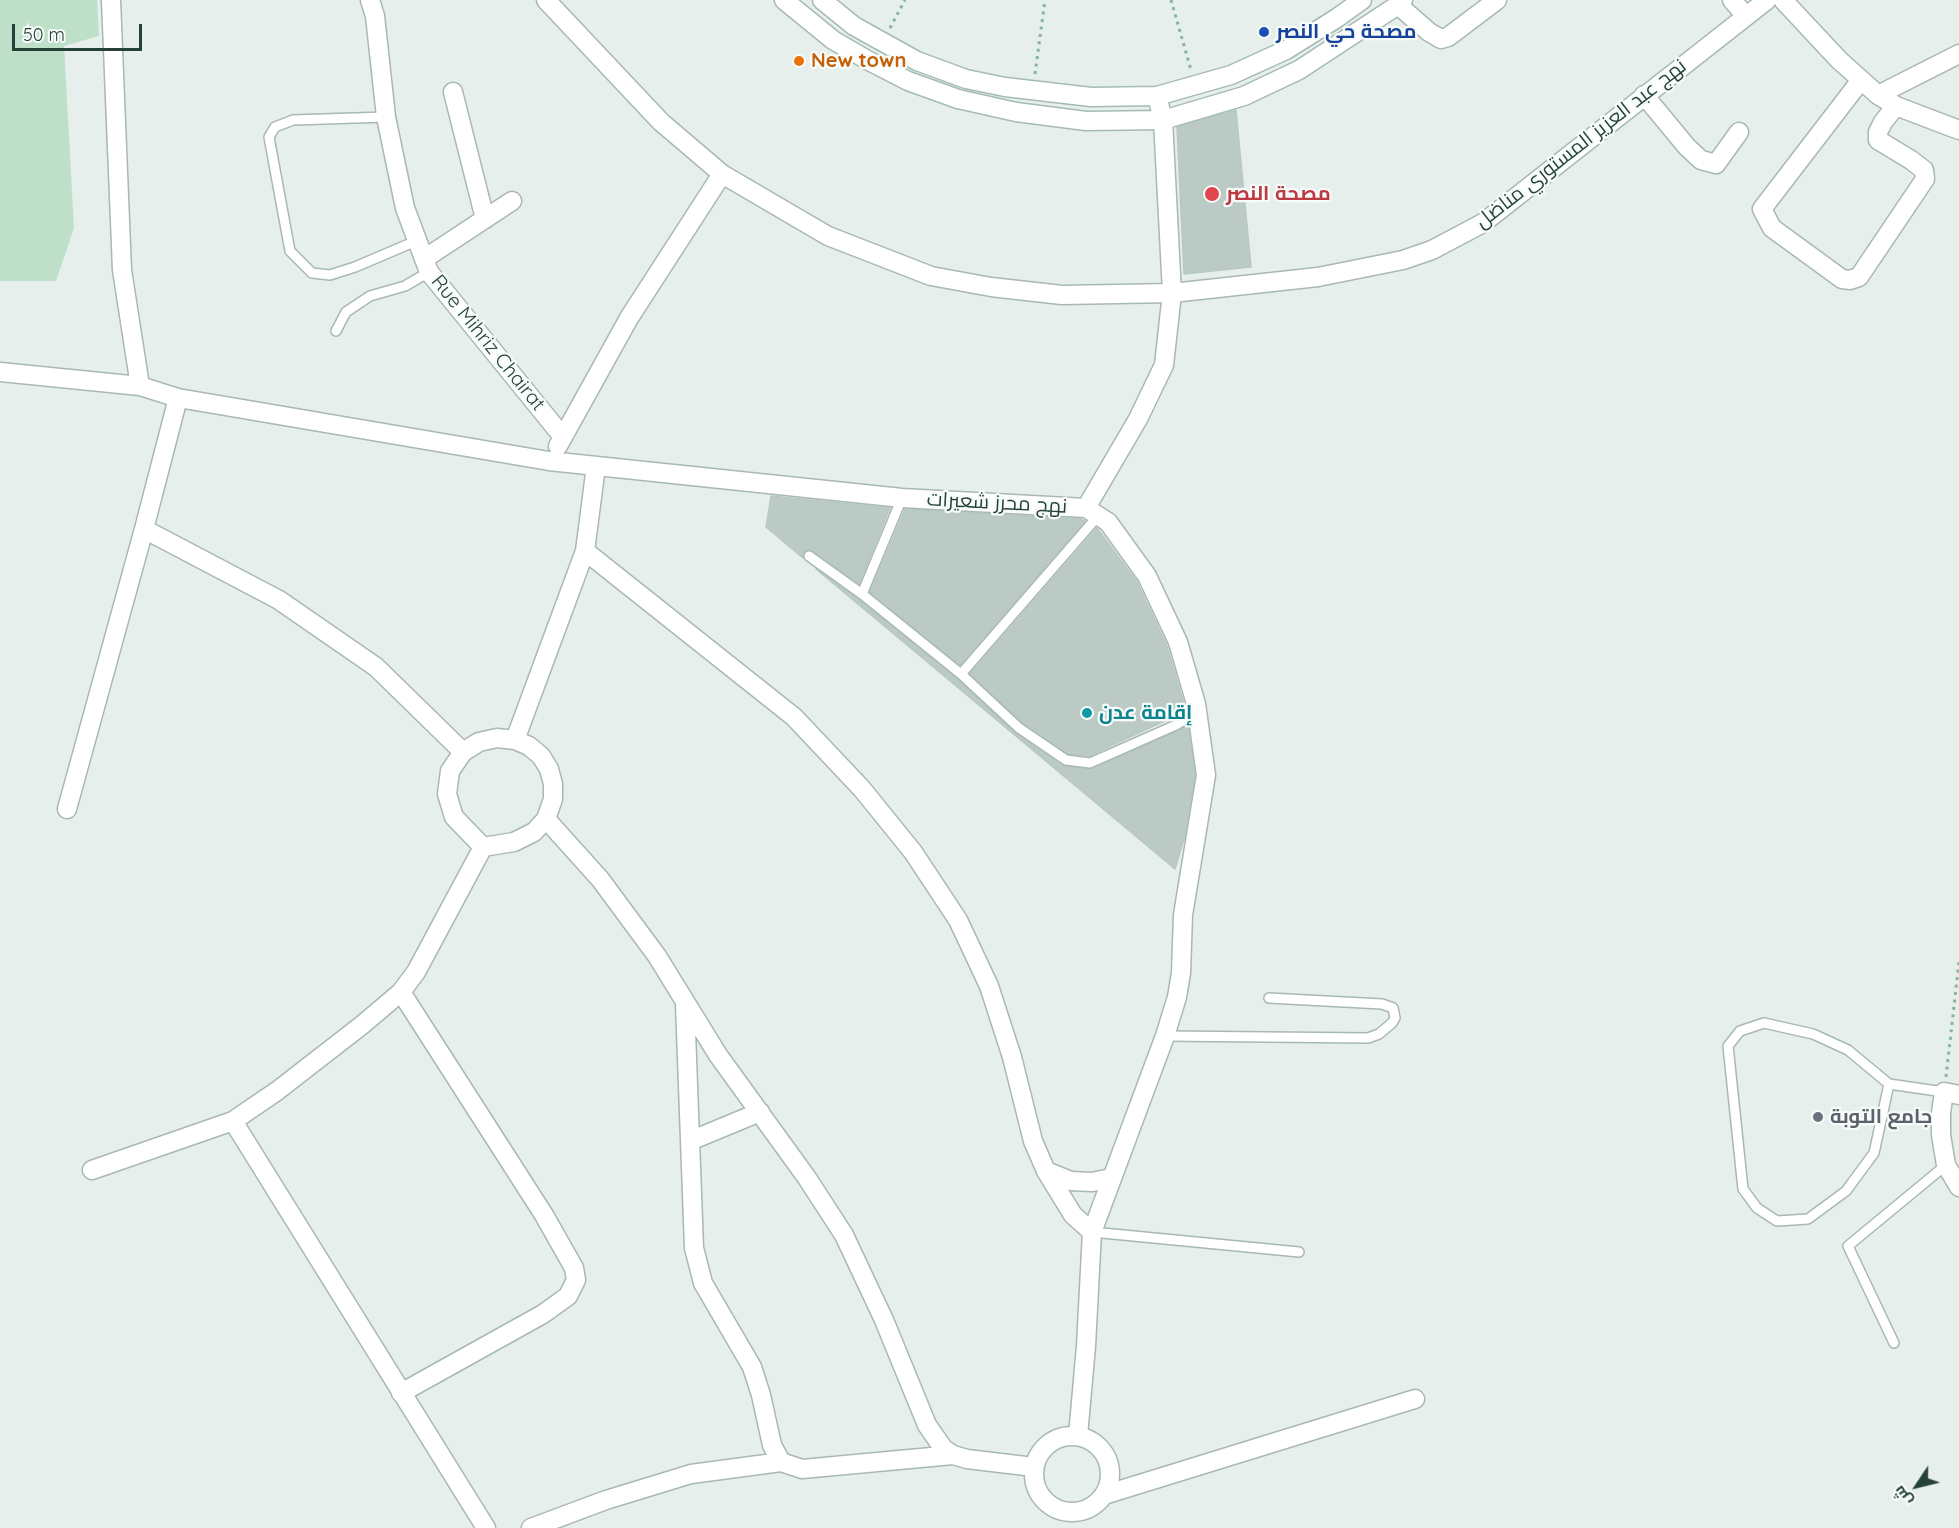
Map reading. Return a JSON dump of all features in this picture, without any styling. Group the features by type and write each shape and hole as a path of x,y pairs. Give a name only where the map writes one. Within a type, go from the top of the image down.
{"street":[{"path":"111,0 122,270 140,386"},
{"name":"Rue Mihriz Chairat","path":"370,0 375,16 386,117 405,208 427,266 563,437"},
{"name":"نهج عبد العزيز المستوري مناضل","path":"546,0 661,122 722,174 828,236 931,276 991,288 1062,295 1172,293 1318,277 1403,260 1432,249 1483,223 1767,0"},
{"path":"784,0 832,40 908,81 958,99 1016,112 1086,121 1162,120 1244,96 1299,70 1401,2 1430,32 1441,39 1448,37 1497,0"},
{"path":"822,0 854,26 917,61 966,78 1005,87 1091,97 1157,96 1231,75 1286,50 1362,0"},
{"path":"1731,0 1746,16"},
{"path":"1783,0 1839,60 1878,95 1896,106 1959,130"},
{"path":"1878,95 1959,54"},
{"path":"1860,80 1762,209 1773,228 1842,279 1850,280 1859,277 1925,179 1924,170 1878,140 1878,132 1883,122 1896,106"},
{"path":"453,92 485,219"},
{"path":"1644,95 1686,147 1701,160 1716,164 1739,132"},
{"name":"نهج محرز شعيرات","path":"0,372 140,386 178,398 549,460 902,498 1092,512 1164,364 1172,293 1162,120 1157,96"},
{"path":"549,460 629,318 722,174"},
{"path":"427,266 485,219 512,201"},
{"path":"67,809 178,398"},
{"path":"515,740 585,551 596,466"},
{"path":"1078,1436 1086,1346 1092,1232 1165,1036 1179,981 1183,915 1206,775 1198,712 1178,642 1147,576 1108,522 1092,512"},
{"path":"144,529 279,600 376,667 463,752"},
{"path":"585,551 794,717 862,789 913,852 958,920 989,986 1012,1057 1033,1141 1046,1171 1073,1215 1092,1232"},
{"path":"496,738 515,740 529,746 541,756 549,769 553,784 553,799 546,819 534,832 514,842 483,847 454,817 447,794 450,771 463,752 479,742 496,738"},
{"path":"546,819 600,879 657,956 718,1056 807,1178 844,1234 885,1320 927,1425 943,1448 953,1455 967,1459 1034,1467"},
{"path":"92,1170 233,1121 353,1033 400,992 416,972 483,847"},
{"path":"400,992 544,1215 574,1268 576,1280 568,1296 543,1314 401,1393"},
{"path":"685,1003 694,1248 703,1283 752,1367 772,1445 781,1462"},
{"path":"1952,1093 1941,1113 1941,1134 1946,1165 1959,1188"},
{"path":"690,1141 760,1112"},
{"path":"233,1121 486,1528"},
{"path":"1046,1171 1071,1181 1092,1182 1111,1178"},
{"path":"1104,1495 1415,1399"},
{"path":"1063,1436 1078,1436 1092,1441 1103,1451 1109,1465 1110,1480 1104,1495 1094,1505 1062,1520 1040,1496 1034,1482 1034,1467 1039,1453 1049,1442 1063,1436"},
{"path":"531,1528 606,1500 691,1474 781,1462 802,1469 953,1455"}],"lane":[{"path":"386,117 293,120 275,127 269,137 290,251 312,273 330,275 416,241"},
{"path":"336,331 346,312 370,296 405,286 427,266"},
{"path":"862,594 902,498"},
{"path":"961,674 1092,512"},
{"path":"809,556 862,594 961,674 1019,728 1066,760 1090,763 1176,725 1198,712"},
{"path":"1165,1036 1368,1038 1379,1034 1395,1018 1393,1008 1382,1004 1269,999"},
{"path":"1889,1084 1874,1153 1846,1191 1808,1219 1778,1221 1757,1208 1743,1190 1729,1057 1728,1046 1740,1030 1764,1023 1813,1034 1848,1050 1889,1084 1952,1093"},
{"path":"1894,1343 1848,1246 1946,1165"},
{"path":"1092,1232 1299,1252"}],"path":[{"path":"882,43 905,0"},
{"path":"1033,91 1045,0"},
{"path":"1171,0 1195,87"},
{"path":"1952,1093 1959,962"}],"green space":[{"path":"0,0 97,0 99,36 64,46 74,228 56,281 0,281"}],"building":[{"name":"مصحة النصر","path":"1236,110 1251,267 1184,274 1177,127"},
{"path":"771,496 890,508 859,584 812,550 806,550 803,558 766,527"},
{"path":"905,509 1085,521 960,665 870,592"},
{"path":"1097,528 1137,582 1167,646 1186,711 1089,756 1068,754 1023,723 970,674"},
{"path":"816,569 858,599 957,679 1015,733 1063,766 1093,769 1188,726 1195,775 1184,839 1175,869"}],"place":[{"name":"مصحة حي النصر","path":"1264,32"},
{"name":"New town","path":"799,61"},
{"name":"مصحة النصر","path":"1212,194"},
{"name":"إقامة عدن","path":"1087,713"},
{"name":"جامع التوبة","path":"1818,1117"}]}
